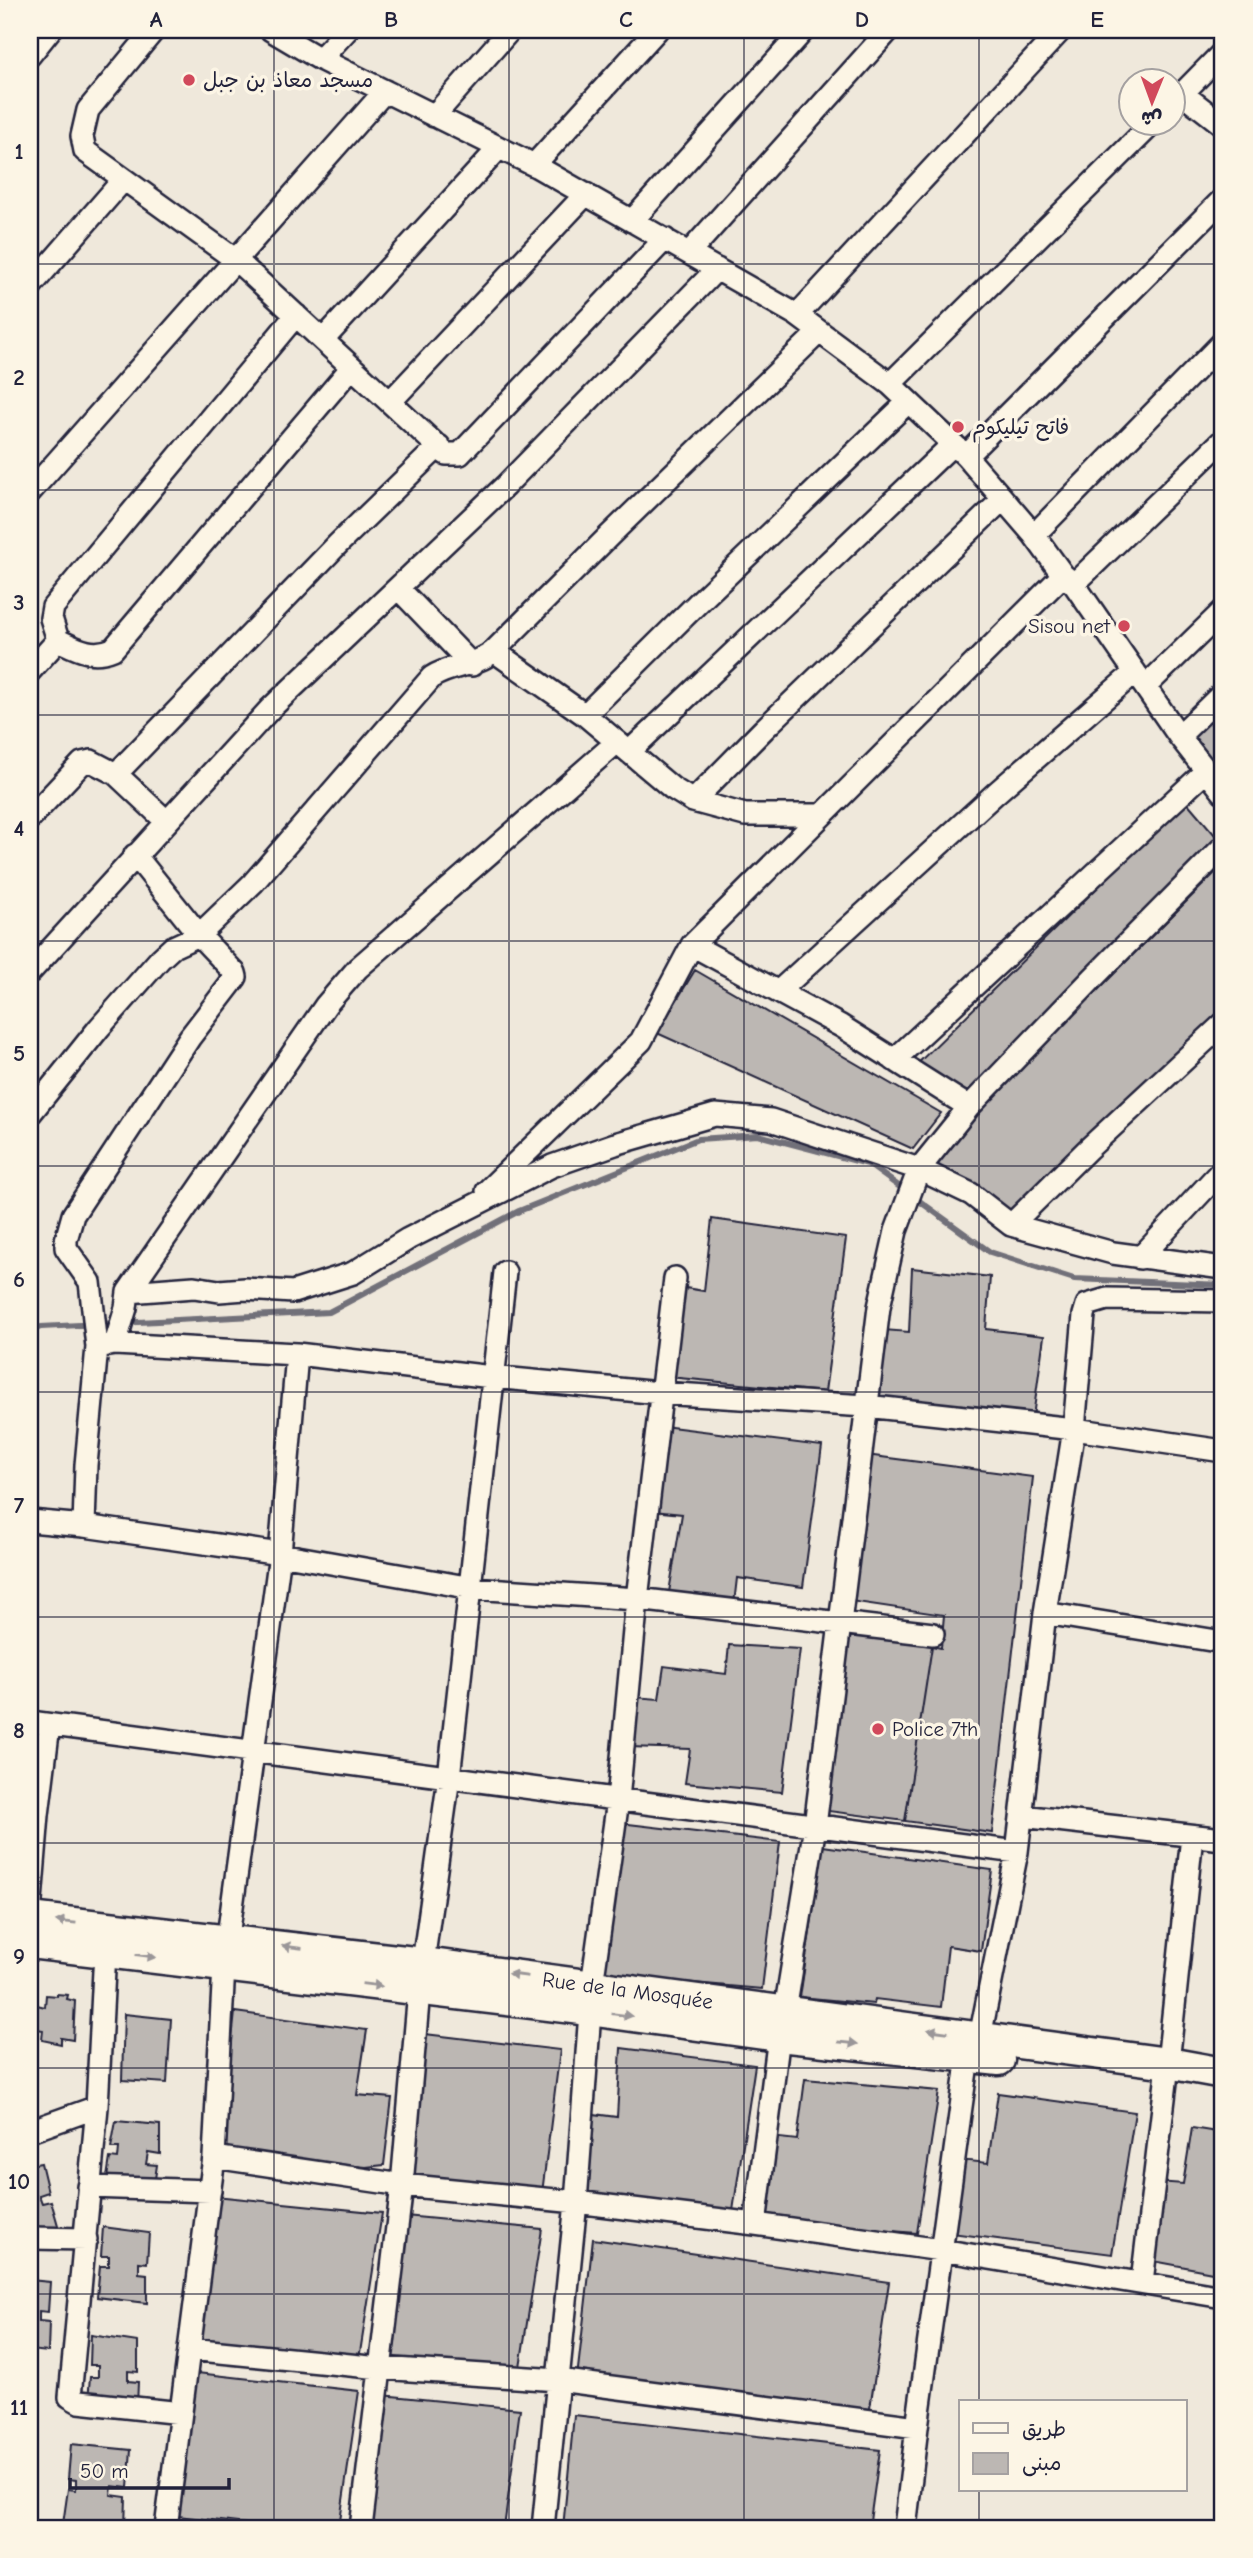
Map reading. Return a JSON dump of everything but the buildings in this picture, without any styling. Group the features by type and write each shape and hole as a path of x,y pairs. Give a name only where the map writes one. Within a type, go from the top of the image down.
{"main road":[{"name":"Rue de la Mosquée","path":"30,1915 227,1952 1167,2072 1223,2073"},
{"path":"30,1943 105,1951 227,1952"},
{"path":"1167,2072 1223,2092"}],"street":[{"path":"30,55 50,30"},
{"path":"154,30 88,110 82,136 85,151 236,260 446,454 460,454 665,239"},
{"path":"271,30 320,59 534,165 665,239 797,316 890,384 959,450 1034,535 1069,579 1179,736 1223,792"},
{"path":"320,59 347,30"},
{"path":"434,116 510,30"},
{"path":"534,165 657,30"},
{"path":"632,221 804,30"},
{"path":"689,253 889,30"},
{"path":"797,316 1061,30"},
{"path":"1186,91 1223,52"},
{"path":"30,492 385,92"},
{"path":"1186,104 1223,125"},
{"path":"890,384 1140,136"},
{"path":"323,340 499,148"},
{"path":"30,287 124,179"},
{"path":"390,402 586,194"},
{"path":"84,1526 86,1465 106,1346 126,1308 128,1292 312,1025 358,968 623,747 959,450 1223,199"},
{"path":"30,972 270,709 505,486 717,269"},
{"path":"296,315 53,607 51,618 58,640 91,653 101,654 113,649 352,367"},
{"path":"30,1114 99,1028 160,959 173,947 199,935 253,883 432,677 442,671 472,665 495,651 819,332"},
{"path":"1034,535 1223,342"},
{"path":"584,715 908,402"},
{"path":"473,1205 641,1041 692,945 821,815 1069,579 1223,440"},
{"path":"116,774 338,544 439,446"},
{"path":"693,801 1003,499"},
{"path":"398,588 472,665"},
{"path":"778,992 996,793 1223,611"},
{"path":"30,671 58,640"},
{"path":"495,651 584,715 672,788 693,801 745,815 821,815"},
{"path":"1179,736 1223,693"},
{"path":"30,818 82,763 91,761 116,774 166,821"},
{"path":"894,1060 1206,771"},
{"path":"755,2224 782,2023 815,1826 880,1307 896,1231 919,1169 969,1107 1223,847"},
{"path":"106,1346 90,1282 69,1255 66,1240 73,1215 190,1037 234,981 235,973 199,935 135,855"},
{"path":"692,945 841,1026 969,1107"},
{"path":"1011,1225 1088,1149 1223,1024"},
{"path":"128,1292 194,1287 293,1292 353,1273 408,1238 552,1166 615,1144 715,1115 771,1120 919,1169 971,1194 1011,1225 1068,1242 1139,1258 1223,1268"},
{"path":"1139,1258 1223,1169"},
{"path":"361,2528 402,2185 421,1977 449,1777 505,1272"},
{"path":"543,2528 576,2202 591,1998 618,1800 637,1600 675,1278"},
{"path":"905,2528 941,2250 974,2047 1017,1852 1045,1613 1074,1429 1084,1315 1087,1305 1107,1299 1223,1301"},
{"path":"106,1346 297,1354 660,1393 866,1406 1074,1429 1223,1451"},
{"path":"166,2528 215,2157 227,1952 251,1751 280,1554 297,1354"},
{"path":"30,1521 84,1526 280,1554 471,1588 637,1600 933,1634"},
{"path":"1045,1613 1223,1642"},
{"path":"30,1915 38,1815 39,1723 1017,1852"},
{"path":"1022,1816 1223,1839"},
{"path":"1142,2282 1192,1836"},
{"path":"105,1951 97,2107 71,2397 79,2402 181,2413"},
{"path":"30,2131 97,2107"},
{"path":"215,2157 402,2185 576,2202 755,2224 941,2250 1223,2297"},
{"path":"89,2187 210,2191"},
{"path":"30,2238 86,2239"},
{"path":"190,2349 380,2368 558,2380 917,2427"}],"waterway":[{"path":"30,1331 41,1327 329,1312 519,1211 698,1139 758,1135 868,1164 990,1252 1074,1279 1223,1285"}],"place":[{"name":"مسجد معاذ بن جبل","path":"189,80"},
{"name":"فاتح تيليكوم","path":"958,427"},
{"name":"Sisou net","path":"1124,626"},
{"name":"Police 7th","path":"878,1729"}]}
